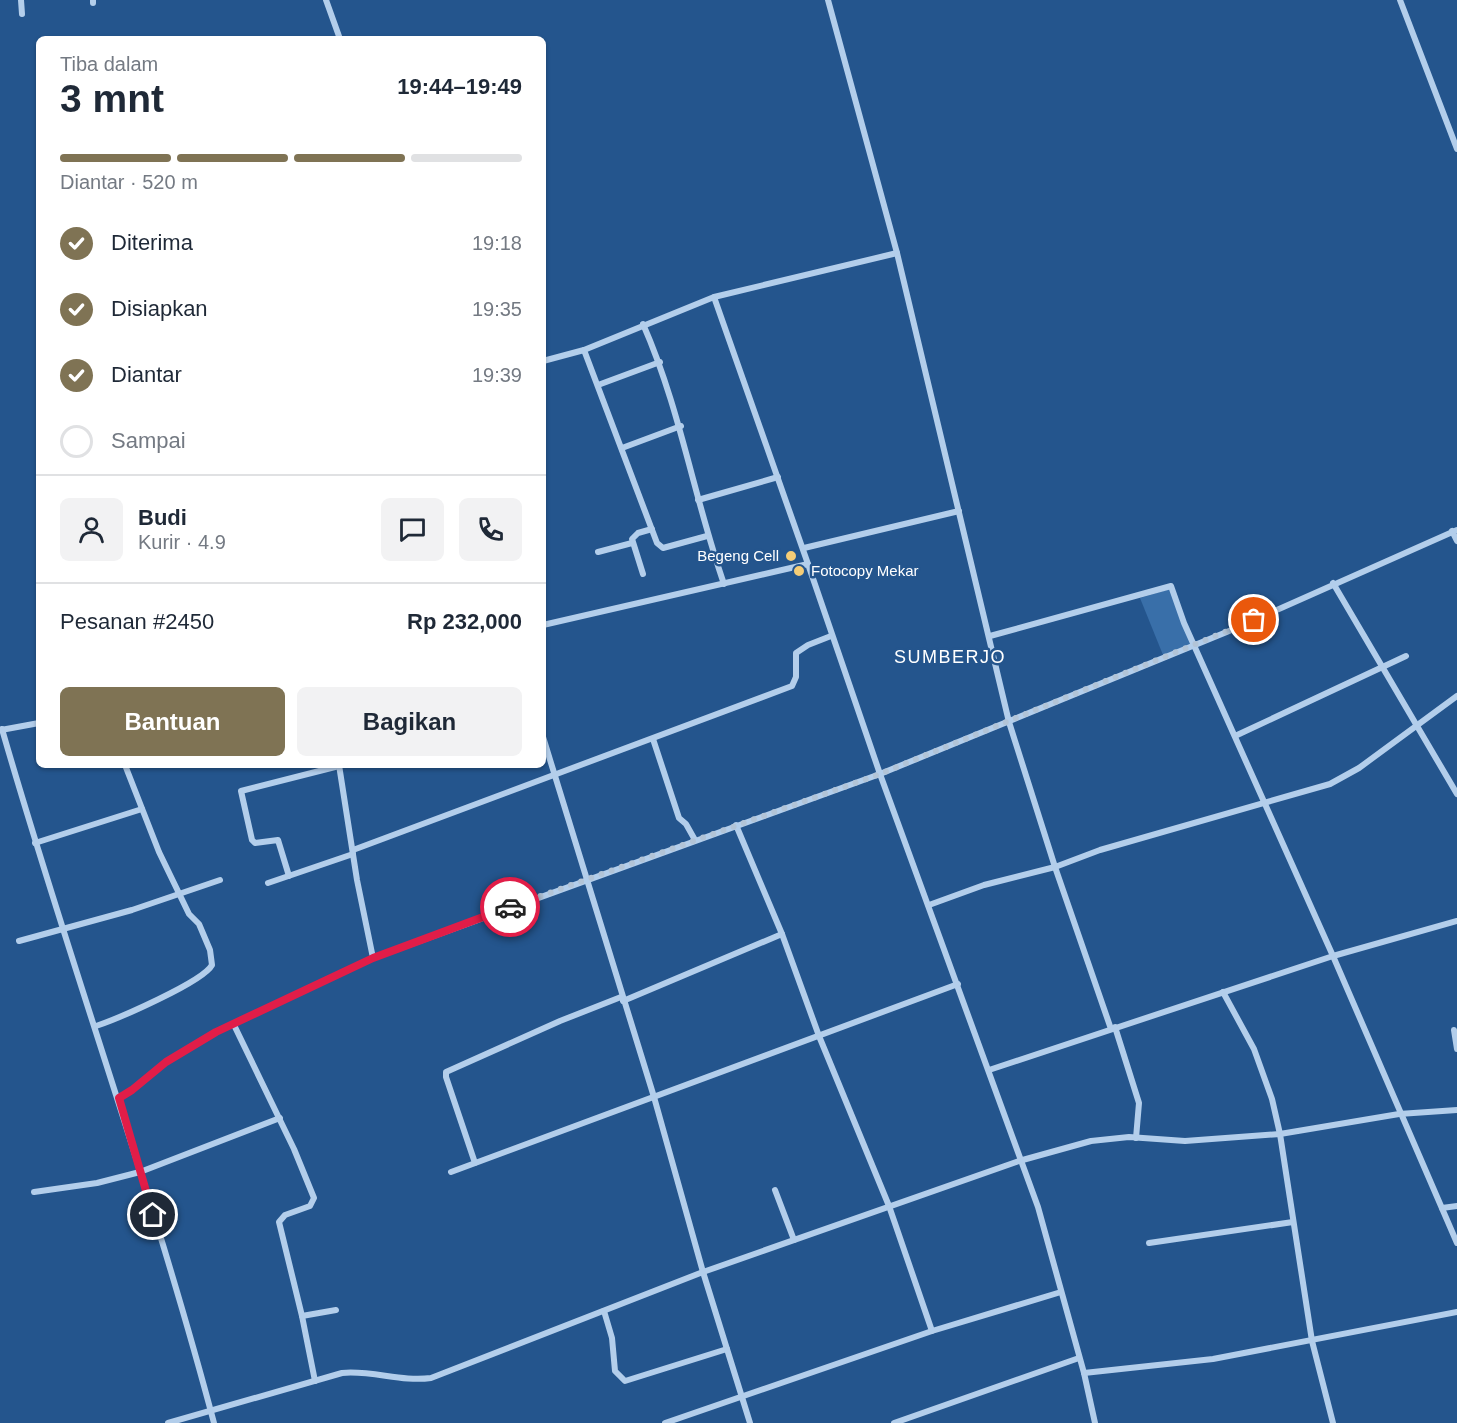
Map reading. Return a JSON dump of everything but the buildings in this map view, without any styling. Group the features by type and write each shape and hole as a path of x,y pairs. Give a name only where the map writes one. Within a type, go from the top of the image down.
{"street":[{"path":"21,0 22,14"},
{"path":"326,0 339,36"},
{"path":"828,0 897,253 1009,722 1055,867 1136,1086 1139,1114 1132,1138"},
{"path":"1400,0 1453,126 1457,149"},
{"path":"546,361 584,350 643,324 714,297 897,253"},
{"path":"714,297 804,548 831,636 880,774 989,1070 1019,1161 1038,1207 1084,1373 1095,1423"},
{"path":"643,324 660,362 681,426 707,536 724,584"},
{"path":"584,350 657,543 663,548 707,536"},
{"path":"598,385 660,362"},
{"path":"622,448 681,426"},
{"path":"698,500 778,477"},
{"path":"804,548 958,511"},
{"path":"643,574 632,543 638,532 652,529"},
{"path":"119,1098 196,1043 373,958 880,774 1234,629 1454,531 1457,541"},
{"path":"598,552 632,543"},
{"path":"546,624 808,564"},
{"path":"1333,583 1457,794"},
{"path":"990,636 1171,586 1184,623 1333,956 1399,1114 1457,1243"},
{"path":"268,883 653,739 728,708 792,686 796,677 796,653 831,636"},
{"path":"1235,736 1406,656"},
{"path":"929,905 984,885 1055,867 1100,850 1264,801 1314,790 1361,766 1457,696"},
{"path":"36,724 1,730 61,930 119,1098 214,1423"},
{"path":"653,739 678,814 694,840"},
{"path":"546,748 585,880 654,1096 703,1272 750,1423"},
{"path":"96,1026 127,1014 195,980 211,969 210,950 199,924 189,914 126,768"},
{"path":"289,876 278,840 255,843 252,840 241,791 331,768"},
{"path":"339,768 373,958"},
{"path":"35,843 142,808"},
{"path":"736,825 782,934 819,1036 889,1206 932,1331"},
{"path":"19,941 132,910 220,880"},
{"path":"989,1070 1333,956 1457,921"},
{"path":"475,1163 446,1072 560,1021 622,999 782,934"},
{"path":"451,1172 958,984"},
{"path":"1223,992 1254,1049 1272,1099 1280,1134 1312,1341 1333,1423"},
{"path":"234,1025 280,1118 315,1201 310,1206 285,1215 279,1222 315,1381"},
{"path":"1454,1030 1457,1049"},
{"path":"168,1423 350,1372 404,1380 431,1378 703,1272 1019,1161 1091,1141 1132,1138 1154,1141 1280,1134 1399,1114 1457,1110"},
{"path":"34,1192 97,1183 140,1172 280,1118"},
{"path":"775,1190 794,1240"},
{"path":"1442,1208 1457,1206"},
{"path":"1149,1243 1293,1222"},
{"path":"666,1423 932,1331 1061,1292"},
{"path":"302,1316 336,1310"},
{"path":"604,1311 612,1338 615,1371 625,1382 727,1349"},
{"path":"1084,1373 1213,1359 1457,1312"},
{"path":"894,1423 1079,1358"}],"shaded area":[{"path":"1170,589 1192,643 1163,655 1140,598"}],"way so far":[{"path":"510,907 880,774 1254,620"}],"place":[{"name":"Begeng Cell","path":"791,556"},
{"name":"Fotocopy Mekar","path":"799,571"}],"district":[{"name":"SUMBERJO","path":"950,657"}],"route":[{"path":"153,1215 119,1098 140,1085 166,1062 216,1032 373,958 510,907"}]}
